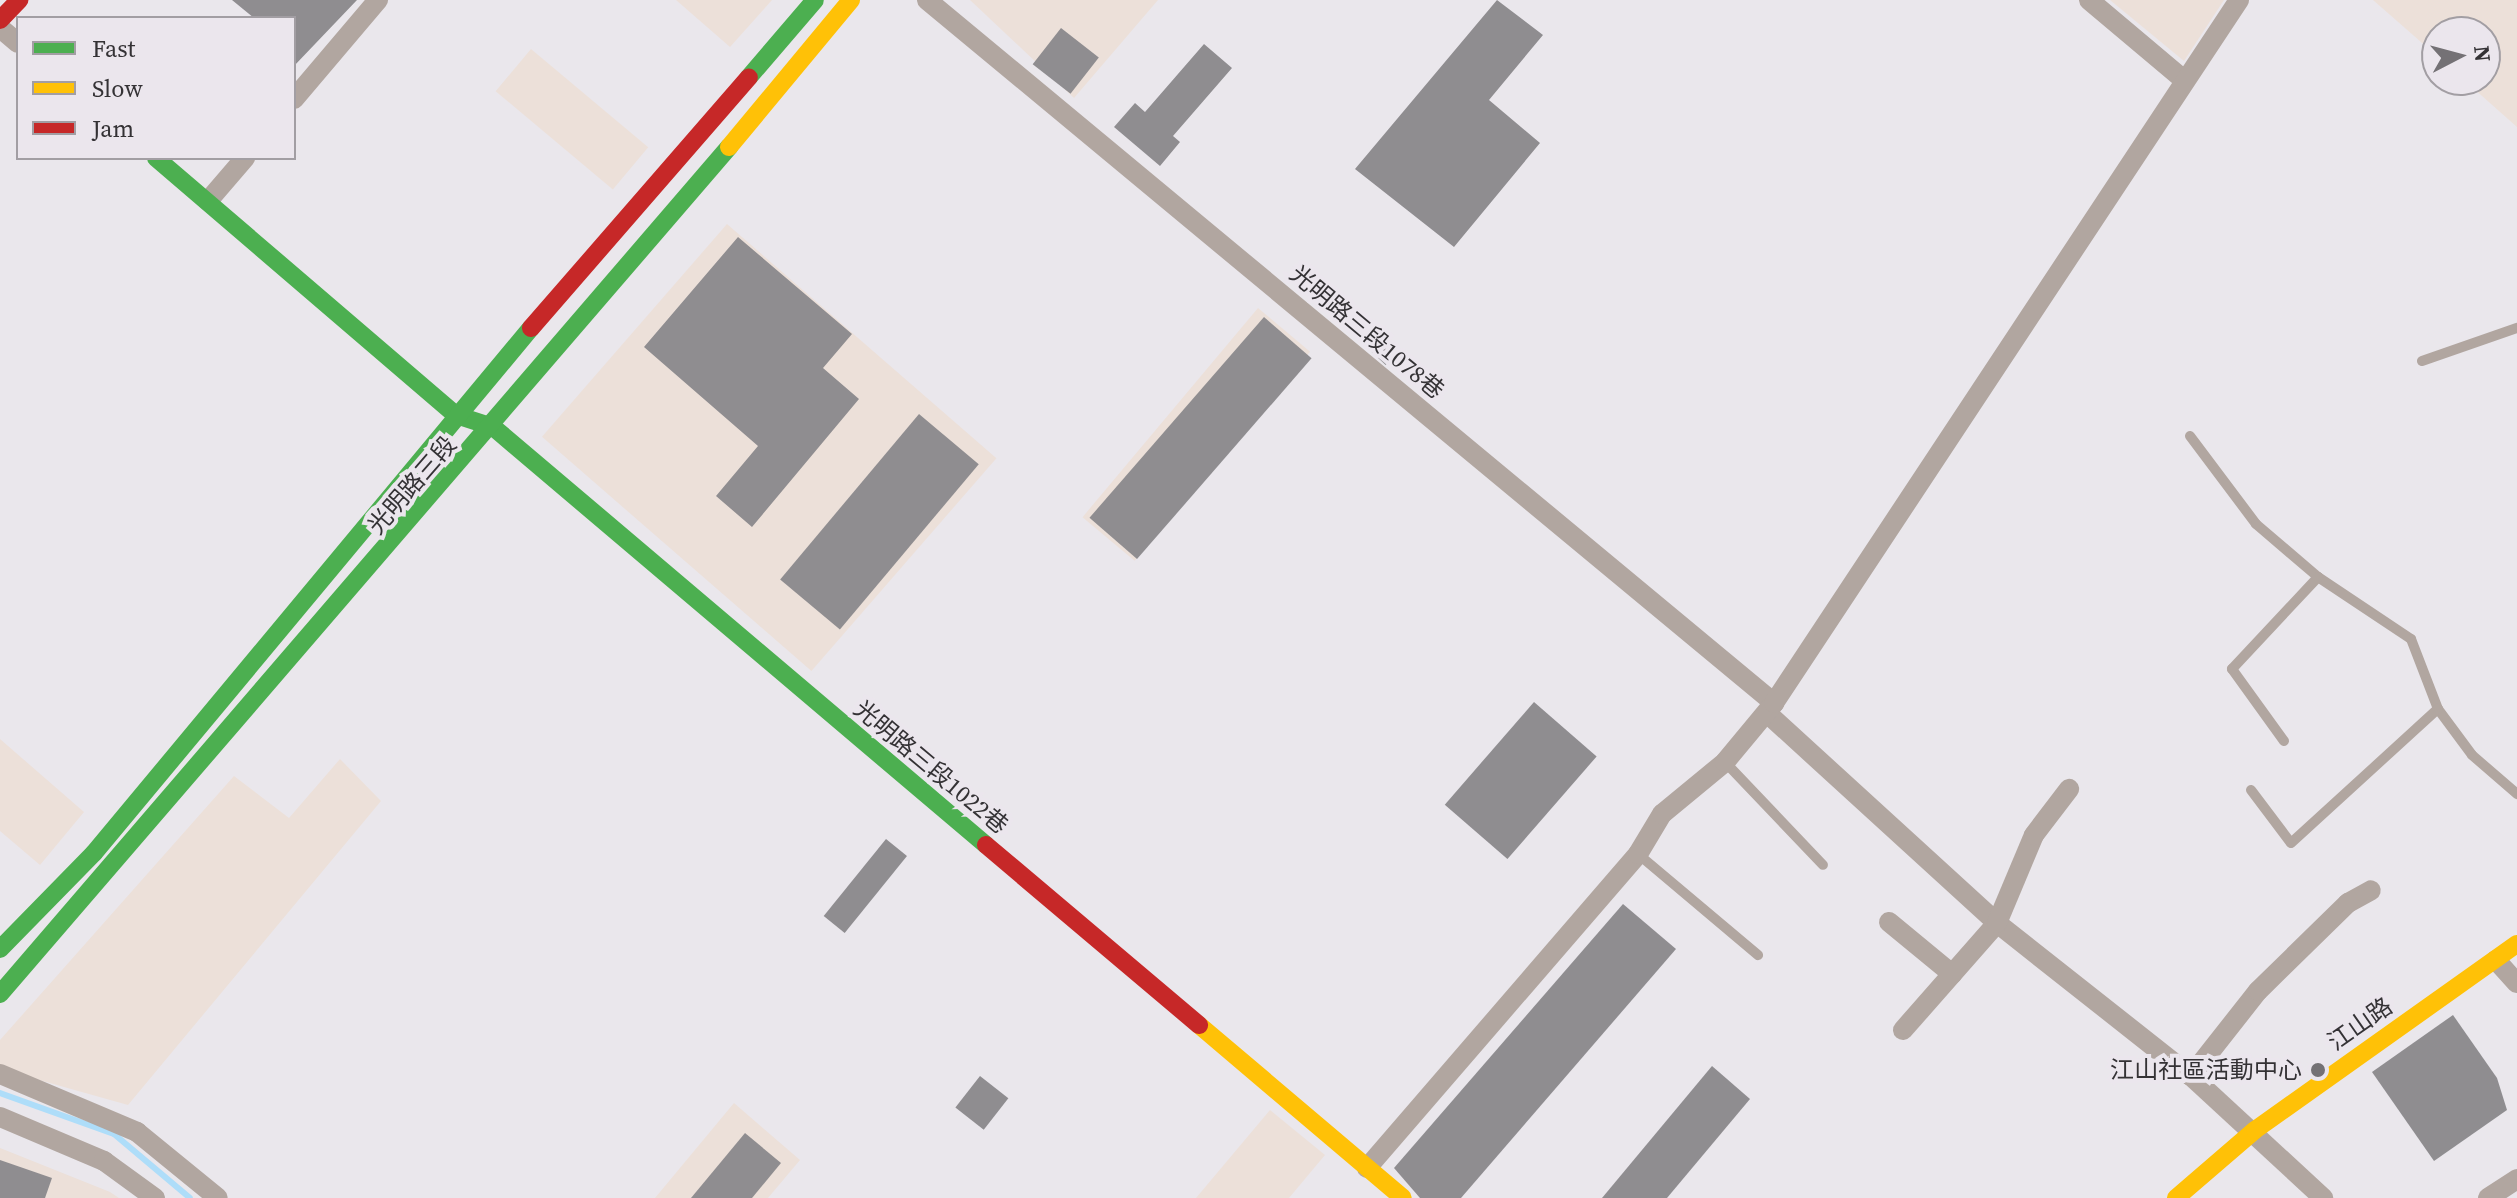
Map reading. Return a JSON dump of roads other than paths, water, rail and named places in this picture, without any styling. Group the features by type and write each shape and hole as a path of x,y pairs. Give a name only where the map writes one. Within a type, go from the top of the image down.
{"street":[{"path":"296,97 378,0"},
{"name":"光明路三段","path":"0,949 94,853 456,415 815,0"},
{"name":"光明路三段","path":"0,994 493,427 851,0"},
{"name":"光明路三段1078巷","path":"927,0 1771,708 1997,923 2255,1130"},
{"path":"2089,0 2184,80"},
{"path":"1367,1168 1638,854 1662,814 1725,762 1771,708 2239,0"},
{"path":"6,15 16,38"},
{"path":"159,160 213,196 456,415"},
{"path":"213,196 243,160"},
{"name":"光明路三段1022巷","path":"456,415 493,427 1403,1198"},
{"path":"1903,1030 1997,923 2034,835 2069,789"},
{"path":"2191,1076 2258,991 2348,903 2371,890"},
{"path":"1889,922 1952,974"},
{"name":"江山路","path":"2176,1198 2255,1130 2517,944"},
{"path":"2496,960 2517,983"},
{"path":"0,1074 137,1132 218,1198"},
{"path":"0,1117 104,1161 155,1198"},
{"path":"2255,1130 2323,1198"},
{"path":"2488,1198 2517,1179"}],"lane":[{"path":"2422,361 2517,328"},
{"path":"2190,436 2256,524 2318,577 2411,639 2438,709 2472,755 2517,794"},
{"path":"2284,741 2232,669 2318,577"},
{"path":"2251,790 2291,843 2438,709"},
{"path":"1725,762 1823,865"},
{"path":"1638,854 1758,955"}],"waterway":[{"path":"0,1093 114,1134 190,1198"}],"place":[{"name":"江山社區活動中心","path":"2318,1070"}]}
